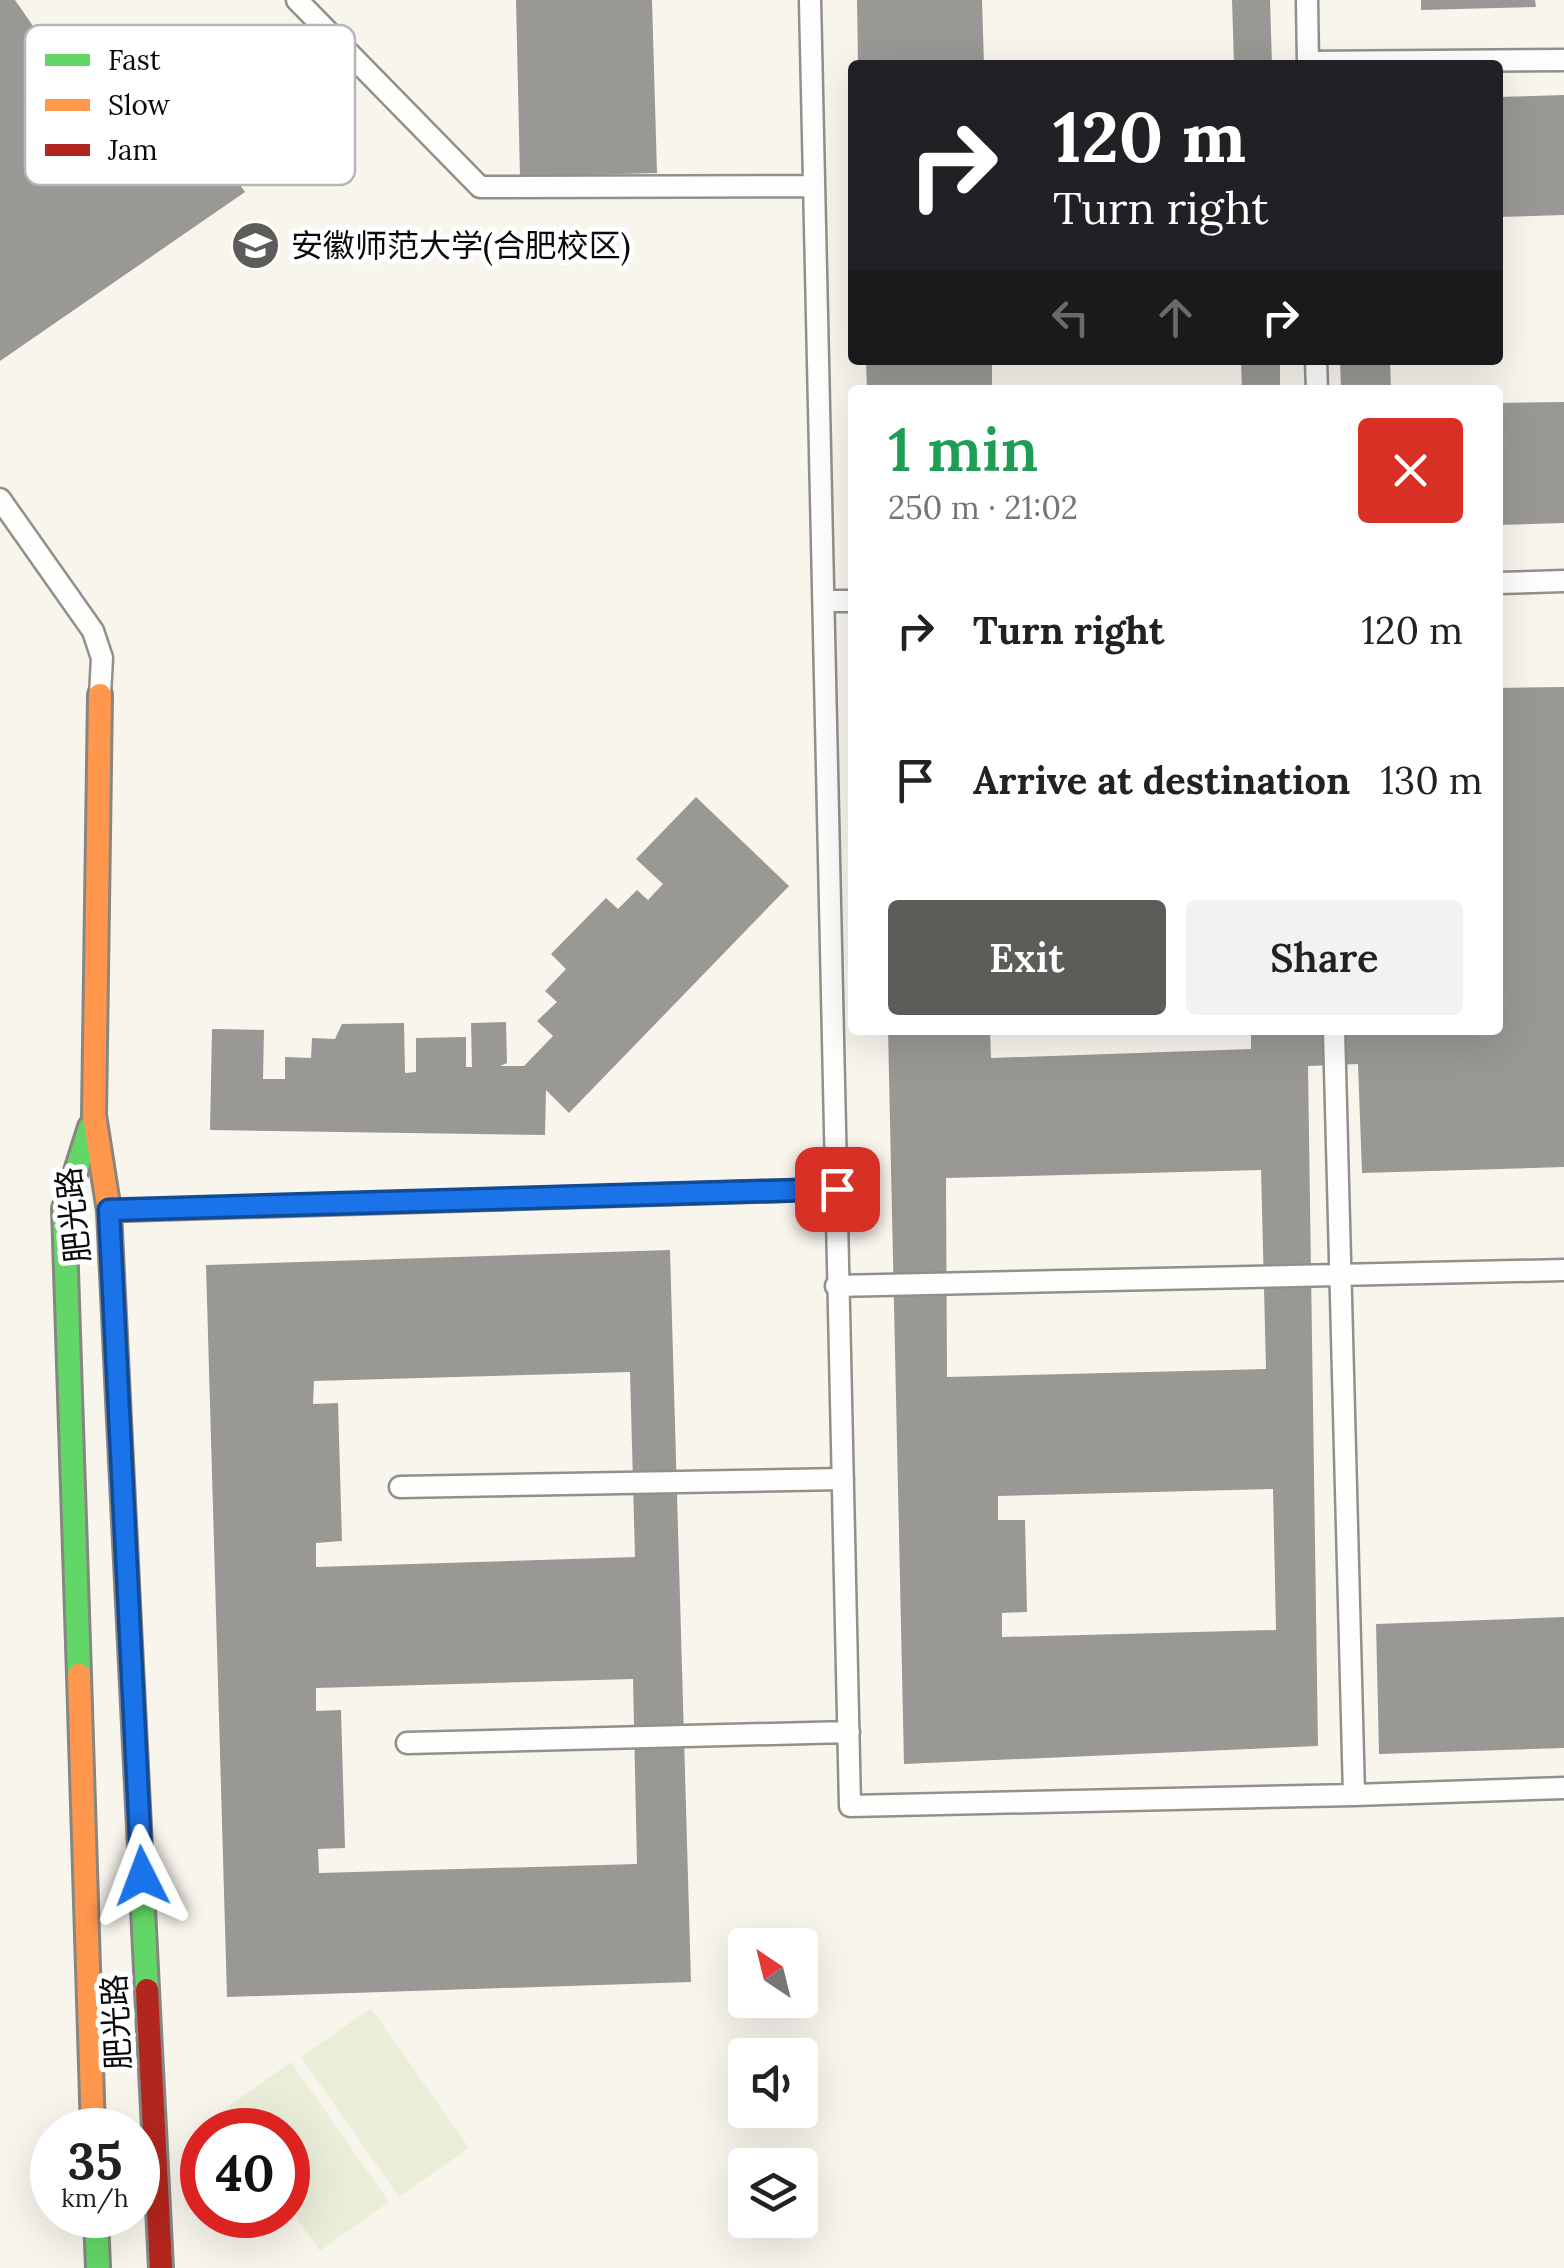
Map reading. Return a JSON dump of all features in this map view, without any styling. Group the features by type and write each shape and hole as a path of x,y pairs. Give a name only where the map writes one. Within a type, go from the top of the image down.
{"street":[{"path":"94,1115 100,695"},
{"name":"肥光路","path":"94,1115 109,1210 161,2268"},
{"name":"肥光路","path":"93,2108 64,1210 94,1115"},
{"path":"97,2238 98,2268"}],"lane":[{"path":"297,0 321,25"},
{"path":"810,0 850,1806 1564,1788"},
{"path":"1306,0 1308,60"},
{"path":"355,59 480,187 814,186"},
{"path":"1503,61 1564,60"},
{"path":"0,499 96,638 102,658 100,695"},
{"path":"1503,583 1564,581"},
{"path":"824,601 848,600"},
{"path":"1334,1035 1354,1794"},
{"path":"109,1210 837,1189"},
{"path":"836,1286 1564,1270"},
{"path":"400,1486 843,1479"},
{"path":"407,1743 848,1732"}],"green space":[{"path":"371,2008 469,2148 399,2197 301,2057"},
{"path":"291,2062 389,2202 320,2251 310,2237 310,2108 226,2108"}],"building":[{"path":"0,0 15,0 32,25 25,25 25,185 240,185 245,192 0,361"},
{"path":"516,0 652,0 657,173 520,177"},
{"path":"857,0 982,0 984,60 858,60"},
{"path":"1232,0 1270,0 1272,60 1234,60"},
{"path":"1421,0 1535,0 1536,7 1421,10"},
{"path":"1564,95 1564,215 1503,217 1503,97"},
{"path":"866,365 992,365 992,385 867,385"},
{"path":"1241,365 1280,365 1280,385 1242,385"},
{"path":"1340,365 1390,365 1391,385 1341,385"},
{"path":"1564,402 1564,523 1503,525 1503,403"},
{"path":"1564,687 1564,1167 1362,1173 1358,1064 1308,1066 1318,1746 904,1764 888,1035 990,1035 991,1058 1251,1049 1251,1035 1503,1035 1503,688","holes":["1261,1170 1266,1369 947,1377 946,1178","1273,1489 1276,1630 1002,1637 1002,1613 1027,1612 1025,1520 998,1520 998,1496"]},
{"path":"696,797 789,886 569,1113 546,1090 545,1135 210,1130 212,1029 264,1030 263,1079 285,1079 285,1057 311,1058 312,1038 335,1039 342,1024 404,1023 405,1073 416,1072 416,1038 466,1037 466,1067 472,1067 471,1023 506,1022 507,1063 500,1066 524,1066 553,1036 537,1021 557,1002 545,991 566,969 551,954 606,898 618,909 637,890 648,900 663,884 636,859"},
{"path":"670,1250 691,1982 227,1997 206,1265","holes":["630,1372 635,1557 316,1567 316,1543 342,1541 338,1403 313,1404 314,1381","633,1679 637,1864 319,1873 318,1849 345,1848 341,1710 316,1711 316,1688"]},
{"path":"1564,1617 1564,1748 1379,1754 1376,1624"}],"traffic: fast":[{"path":"79,1675 64,1209 90,1127"},
{"path":"119,1420 147,1990"},
{"path":"97,2238 98,2268"}],"traffic: slow":[{"path":"100,695 94,1115 109,1211 119,1420"},
{"path":"79,1675 92,2108"}],"traffic: jam":[{"path":"147,1990 161,2268"}],"place":[{"name":"安徽师范大学(合肥校区)","path":"256,245"}],"route":[{"path":"142,1876 109,1210 837,1189"}]}
